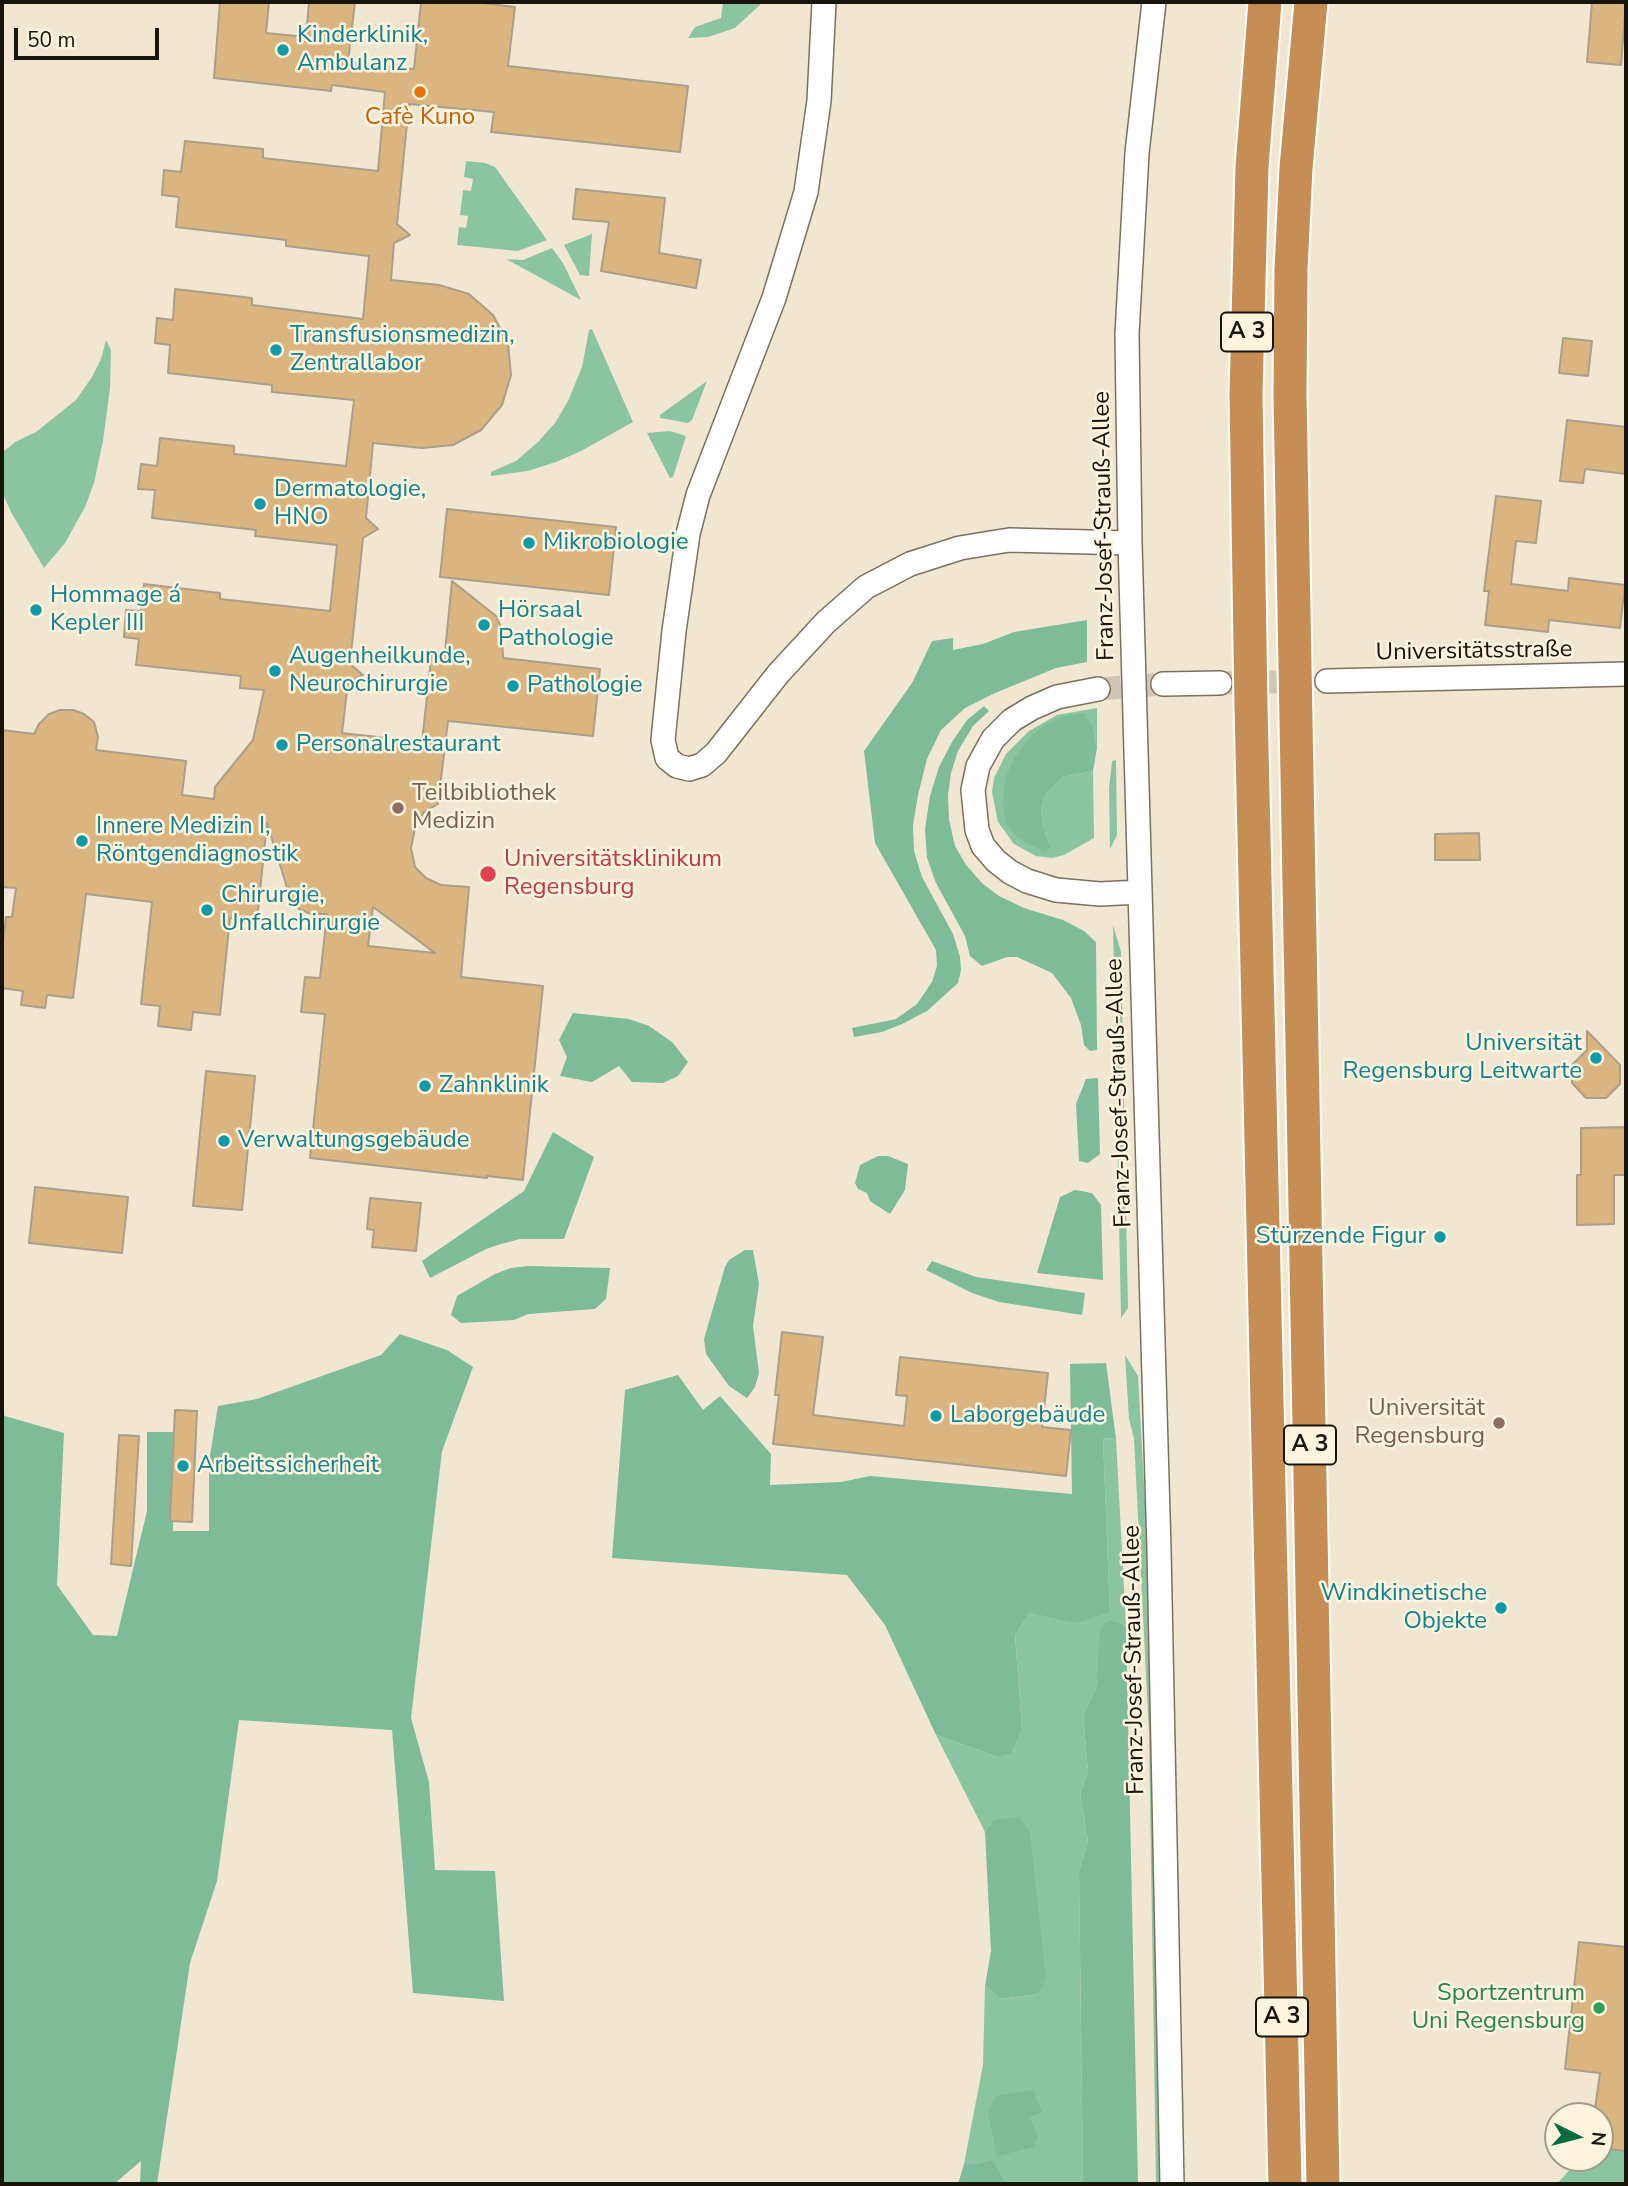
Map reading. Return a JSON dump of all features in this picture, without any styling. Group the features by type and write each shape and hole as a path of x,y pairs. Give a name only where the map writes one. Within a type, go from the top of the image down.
{"highway":[{"name":"A 3","path":"1265,2 1252,166 1246,394 1285,2184"},
{"name":"A 3","path":"1311,2 1293,218 1290,395 1322,2184"}],"street":[{"path":"824,2 819,101 806,192 774,298 698,495 688,534 663,740 667,758 677,766 688,769 702,765 716,752 778,674 826,622 866,587 910,564 960,548 1009,540 1130,543"},
{"name":"Franz-Josef-Strauß-Allee","path":"1154,2 1137,153 1127,334 1130,543 1160,1575 1172,2184"},
{"name":"Universitätsstraße","path":"1327,681 1625,675"},
{"path":"1163,684 1220,683"},
{"path":"1098,689 1057,697 1032,708 1012,720 993,739 978,766 973,790 977,830 984,846 996,861 1027,881 1056,890 1100,894 1140,892"}],"green space":[{"path":"723,2 763,2 735,28 708,37 688,38 695,27 721,18"},
{"path":"466,161 495,167 547,240 518,251 457,245 459,227 466,228 468,216 460,215 463,190 471,191 473,179 464,177"},
{"path":"592,234 589,276 580,275 564,245"},
{"path":"552,248 563,263 581,300 506,259 523,260"},
{"path":"592,329 633,422 556,462 528,471 491,476 491,472 516,461 555,423 568,401 582,367 589,330"},
{"path":"106,340 111,350 110,388 94,483 85,507 65,543 44,568 2,492 2,453 15,442 36,432 76,400 101,359"},
{"path":"707,381 692,420 688,423 660,418 660,415"},
{"path":"670,431 686,436 673,477 670,478 647,433"},
{"path":"1087,620 1087,662 1056,668 995,693 965,708 941,730 927,759 918,795 913,825 914,851 922,877 953,934 960,957 958,983 927,1011 902,1024 882,1032 854,1037 852,1028 896,1019 917,1004 932,982 937,966 936,950 875,843 864,751 912,683 932,641 953,638 953,650 983,644 1014,632"},
{"path":"984,706 989,711 973,726 958,751 951,773 949,820 955,846 966,865 983,884 999,896 1024,908 1063,920 1084,931 1096,942 1097,1050 1090,1051 1084,1045 1081,1025 1071,998 1052,973 1017,957 1007,957 982,966 970,956 965,936 936,883 927,858 925,829 930,796 939,767 967,720"},
{"path":"1097,708 1097,748 1093,727 1014,758 1050,846 1043,826 1041,806 1046,794 1063,777 1093,771 1094,838 1064,855 1052,858 1036,856 1014,844 998,822 992,792 994,778 1006,754 1029,731 1057,715"},
{"path":"1084,713 1093,727 1097,748 1093,771 1063,777 1046,794 1041,806 1043,826 1050,846 1046,853 1018,838 1006,824 1003,803 1005,779 1014,758 1030,737 1045,725 1066,715"},
{"path":"1116,760 1117,835 1110,849 1109,788 1112,761"},
{"path":"1113,925 1121,952 1128,1308 1121,1318"},
{"path":"573,1013 629,1019 649,1026 672,1042 688,1062 678,1076 663,1083 632,1082 619,1066 592,1082 560,1076 567,1057 559,1040"},
{"path":"1098,1078 1100,1154 1088,1163 1079,1161 1076,1104 1086,1079"},
{"path":"553,1132 594,1157 564,1239 520,1239 501,1244 430,1278 422,1261 524,1191"},
{"path":"878,1156 888,1156 908,1164 905,1190 890,1214 870,1201 867,1193 858,1189 855,1183 860,1165"},
{"path":"1075,1190 1092,1193 1101,1205 1103,1280 1037,1273 1060,1197"},
{"path":"745,1250 753,1250 759,1284 753,1326 759,1373 755,1387 747,1398 729,1386 706,1354 704,1339 725,1267 729,1260"},
{"path":"932,1261 976,1277 1085,1293 1082,1315 999,1302 972,1293 926,1270"},
{"path":"528,1266 610,1268 606,1299 595,1309 528,1314 514,1320 461,1323 451,1315 457,1296 495,1274"},
{"path":"400,1334 447,1350 473,1367 442,1451 411,1718 429,1782 435,1870 495,1871 504,2001 413,1993 392,1730 239,1720 217,1881 190,1963 157,2184 140,2184 141,2161 114,2184 2,2184 2,1413 64,1433 57,1585 93,1635 117,1636 147,1511 147,1432 174,1432 173,1531 209,1531 209,1462 218,1406 257,1399 381,1355"},
{"path":"1125,1355 1138,1376 1150,1592 1165,2184 1156,2184 1149,1732 1134,1439 1129,1419"},
{"path":"1106,1363 1116,1439 1103,1438 1110,1613 1076,1623 1029,1613 1015,1635 1022,1728 1011,1753 998,1757 936,1735 885,1625 847,1575 612,1558 625,1390 678,1375 703,1410 720,1396 771,1454 770,1485 841,1482 870,1476 1072,1494 1070,1364"},
{"path":"1103,1438 1116,1439 1126,1626 1110,1619 1101,1630 1096,1688 1083,1716 1088,1771 1080,1795 1088,1841 1079,1871 1083,2184 1003,2184 1004,2182 978,2164 964,2164 983,2065 985,1986 1001,1999 1037,1994 993,1820 985,1832 936,1735 998,1757 1022,1728 1015,1635 1029,1613 1076,1622 1110,1613"},
{"path":"1110,1619 1126,1626 1138,2184 1083,2184 1079,1871 1088,1841 1080,1795 1088,1771 1083,1716 1096,1688 1100,1630"},
{"path":"1019,1817 1030,1833 1046,1980 1037,1994 1001,1999 985,1986 991,1951 985,1832 993,1820"},
{"name":"Sportzentrum Uni Regensburg","path":"1579,1942 1626,1947 1626,2184 1557,2184 1568,2172 1614,2172 1614,2102 1605,2102 1614,2075 1565,2069"},
{"path":"1033,2090 1042,2112 1030,2117 1038,2138 1034,2147 997,2156 988,2113 996,2096"},
{"path":"992,2160 1005,2182 1003,2184 958,2184 964,2164"}],"building":[{"path":"220,2 269,2 266,33 306,37 309,2 355,2 348,62 414,69 421,2 475,2 515,7 508,66 688,86 680,152 491,132 494,112 409,104 397,224 410,235 394,243 391,280 439,285 469,294 493,315 508,343 511,375 502,405 481,430 453,445 422,448 373,443 366,518 378,529 363,538 350,664 363,675 348,683 342,733 422,742 432,651 445,652 452,581 496,616 502,629 503,658 600,669 593,736 448,721 438,804 424,812 415,828 411,848 415,867 426,878 441,885 469,887 461,977 543,986 523,1180 310,1158 325,1014 301,1012 305,977 320,978 327,914 311,914 299,909 290,897 267,823 257,920 230,918 220,1015 193,1012 191,1030 158,1026 160,1006 141,1004 152,902 86,894 73,998 47,995 45,1008 21,1005 23,991 2,988 2,949 6,917 12,917 16,888 2,887 2,730 34,734 49,714 60,710 73,710 94,722 98,737 96,750 186,761 182,795 214,799 215,787 253,740 264,690 240,688 241,676 136,665 139,639 124,637 126,610 141,611 144,584 220,593 220,599 330,611 337,545 255,536 256,530 152,518 155,490 138,489 141,464 157,466 160,438 234,446 234,454 346,466 354,400 272,392 272,385 168,373 170,345 155,343 157,318 173,320 175,289 252,298 252,305 363,319 369,256 286,246 286,240 176,227 179,197 162,195 164,170 181,172 185,141 263,149 263,158 378,171 385,92 332,85 331,91 214,78","holes":["373,907 435,953 368,946"]},
{"path":"1592,2 1626,2 1621,65 1587,62"},
{"path":"576,189 665,198 659,253 701,260 696,288 601,271 609,222 573,219"},
{"path":"1563,338 1592,341 1588,376 1559,373"},
{"path":"1567,420 1626,427 1626,474 1585,469 1583,483 1560,481"},
{"path":"1496,496 1541,501 1536,543 1516,541 1511,584 1568,591 1569,578 1625,585 1620,628 1549,620 1548,632 1485,625 1489,591 1484,591"},
{"name":"Mikrobiologie","path":"447,509 616,527 609,595 440,577"},
{"path":"1479,833 1480,860 1435,860 1435,834"},
{"name":"Universität Regensburg Leitwarte","path":"1587,1031 1620,1065 1620,1084 1606,1098 1586,1098 1572,1083 1572,1065 1587,1050"},
{"name":"Verwaltungsgebäude","path":"206,1071 255,1076 242,1210 193,1206"},
{"path":"1626,1127 1626,1175 1614,1175 1614,1224 1577,1225 1581,1128"},
{"path":"35,1187 128,1197 122,1253 29,1243"},
{"path":"370,1198 421,1203 416,1251 372,1247 374,1230 367,1229"},
{"path":"782,1332 823,1337 813,1415 904,1426 907,1396 896,1395 900,1357 1048,1373 1042,1427 1071,1430 1066,1476 773,1444"},
{"name":"Arbeitssicherheit","path":"175,1410 197,1411 192,1522 170,1521"},
{"path":"119,1435 139,1436 131,1566 111,1564"},
{"name":"Sportzentrum Uni Regensburg","path":"1579,1942 1626,1947 1626,2151 1614,2150 1614,2102 1596,2102 1600,2073 1565,2069"}],"tunnel":[{"path":"1220,683 1327,681"},
{"path":"1098,689 1163,684"}],"place":[{"name":"Kinderklinik, Ambulanz","path":"283,50"},
{"name":"Cafè Kuno","path":"420,92"},
{"name":"Transfusionsmedizin, Zentrallabor","path":"276,350"},
{"name":"Dermatologie, HNO","path":"260,504"},
{"name":"Mikrobiologie","path":"529,543"},
{"name":"Hommage á Kepler III","path":"36,610"},
{"name":"Hörsaal Pathologie","path":"484,625"},
{"name":"Augenheilkunde, Neurochirurgie","path":"275,671"},
{"name":"Pathologie","path":"513,686"},
{"name":"Personalrestaurant","path":"282,745"},
{"name":"Teilbibliothek Medizin","path":"398,808"},
{"name":"Innere Medizin I, Röntgendiagnostik","path":"82,841"},
{"name":"Universitätsklinikum Regensburg","path":"488,874"},
{"name":"Chirurgie, Unfallchirurgie","path":"207,910"},
{"name":"Universität Regensburg Leitwarte","path":"1596,1058"},
{"name":"Zahnklinik","path":"425,1086"},
{"name":"Verwaltungsgebäude","path":"224,1141"},
{"name":"Stürzende Figur","path":"1440,1237"},
{"name":"Laborgebäude","path":"936,1416"},
{"name":"Universität Regensburg","path":"1499,1423"},
{"name":"Arbeitssicherheit","path":"183,1466"},
{"name":"Windkinetische Objekte","path":"1501,1608"},
{"name":"Sportzentrum Uni Regensburg","path":"1599,2008"}]}
